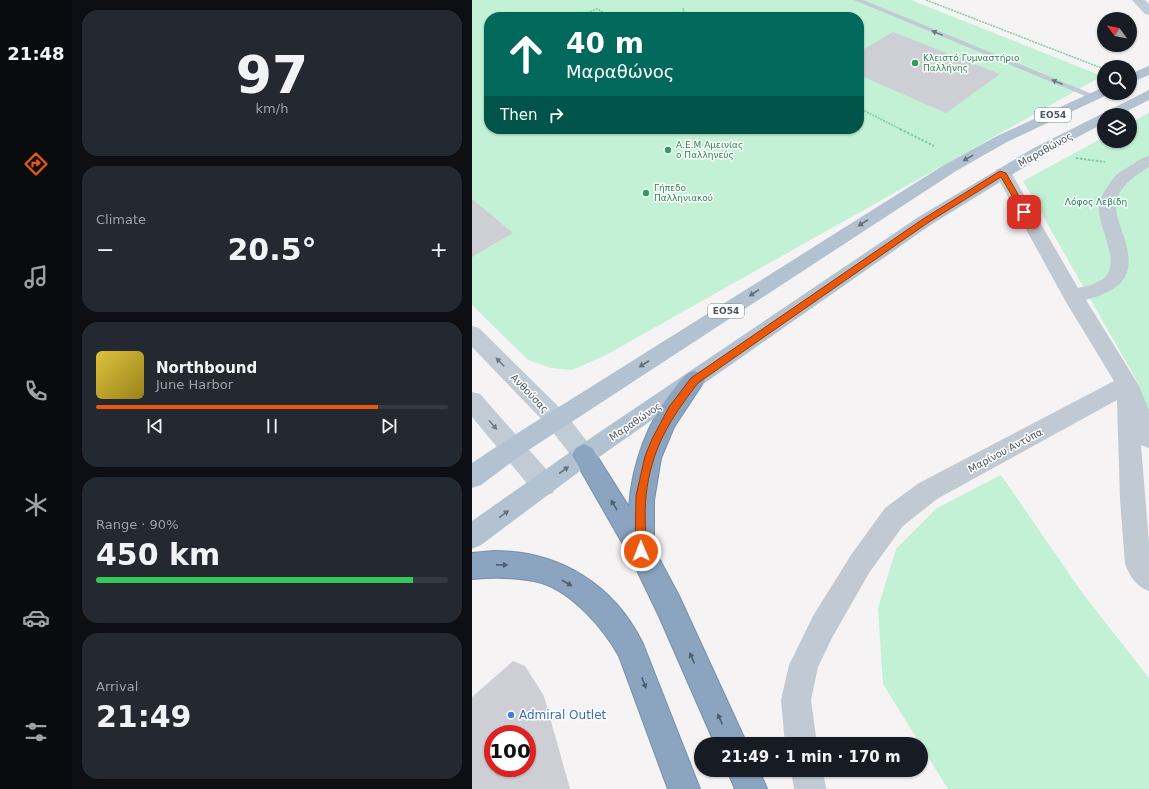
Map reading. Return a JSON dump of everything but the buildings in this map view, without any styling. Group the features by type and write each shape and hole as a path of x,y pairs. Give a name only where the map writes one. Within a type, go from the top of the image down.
{"highway":[{"path":"641,551 641,496 650,456 655,442 672,410 694,380"},
{"path":"584,455 641,551 669,606 728,737"},
{"path":"472,566 510,565 531,567 569,583 593,600 610,617 625,639 639,670 684,789"},
{"path":"746,777 752,789"}],"main road":[{"path":"1137,76 1149,70"},
{"path":"1122,108 1149,94"},
{"name":"ΕΟ54","path":"472,477 513,448 950,168 1002,139 1097,95"},
{"name":"Μαραθώνος","path":"472,536 584,455 926,220 1038,152 1097,121"}],"street":[{"path":"1138,0 1149,11"},
{"path":"1074,297 1100,288 1113,281 1118,272 1120,260 1113,229 1107,214 1108,199 1123,177 1147,162"},
{"path":"1002,173 1074,297 1127,384 1149,438"},
{"name":"Ανθούσας","path":"472,334 557,420 584,455"},
{"path":"1127,384 1132,499 1138,564 1149,578"},
{"name":"Μαρίνου Αντύπα","path":"800,737 796,700 804,664 823,626 860,564 894,518 928,491 1127,384"},
{"path":"472,401 544,485"},
{"path":"808,777 810,789"}],"lane":[{"path":"857,0 1097,93"}],"path":[{"path":"926,0 1097,66"},
{"path":"682,8 683,12"},
{"path":"589,12 597,9 603,12"},
{"path":"864,111 934,146"},
{"path":"1038,152 1104,162 1128,158 1147,162"}],"green space":[{"path":"472,0 911,0 1097,74 1097,79 606,355 572,370 551,368 528,360 472,305"},
{"name":"Λόφος Λεβίδη","path":"1149,113 1149,418 1137,381 1023,181 1097,141 1097,148 1137,148 1137,119"},
{"path":"1001,475 1083,594 1149,678 1149,789 948,789 928,757 928,737 916,737 883,684 878,608 896,549 937,508"}],"place":[{"name":"Κλειστό Γυμναστήριο Παλλήνης","path":"915,63"},
{"name":"Α.Ε.Μ Αμεινίας ο Παλληνεύς","path":"668,150"},
{"name":"Γήπεδο Παλληνιακού","path":"646,193"},
{"name":"Admiral Outlet","path":"511,715"}],"route":[{"path":"641,551 641,496 646,467 662,426 681,396 694,380 926,220 1002,173 1024,212"}]}
